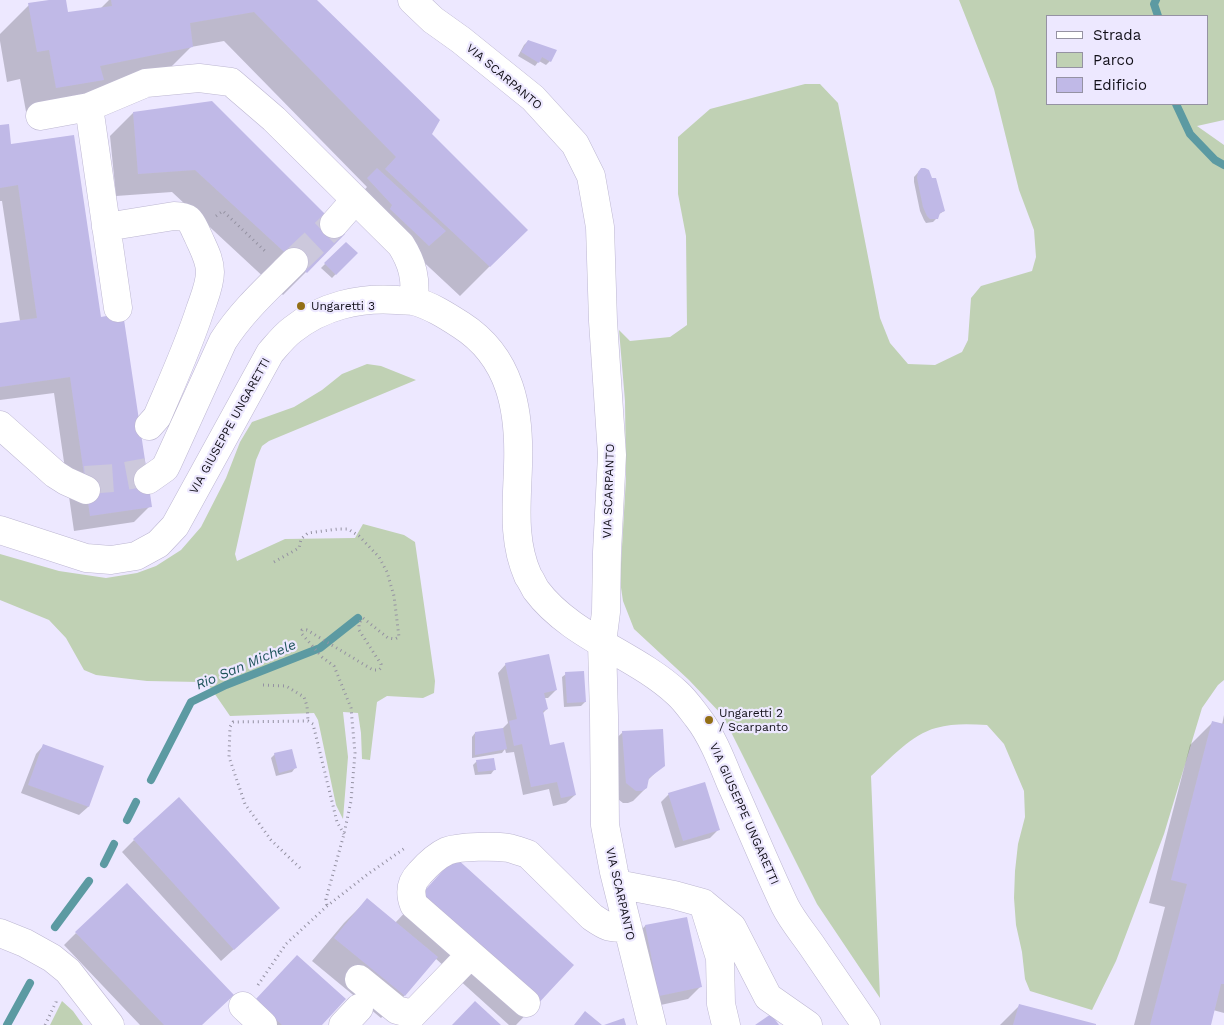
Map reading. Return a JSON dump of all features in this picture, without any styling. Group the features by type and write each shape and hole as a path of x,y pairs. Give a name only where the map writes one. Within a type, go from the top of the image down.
{"street":[{"name":"VIA SCARPANTO","path":"412,0 433,20 533,98 574,144 591,176 600,227 603,321 612,455 606,612 602,643 605,825 614,872 652,1025"},
{"path":"40,116 90,107 146,84 200,78 231,82 274,119 402,245 409,258 413,272 416,289 414,302"},
{"path":"90,107 118,308"},
{"path":"334,224 355,200"},
{"path":"106,226 184,216 191,221 208,260 210,273 206,291 187,349 157,417 149,426"},
{"path":"153,473 223,341 234,324 290,266"},
{"name":"VIA GIUSEPPE UNGARETTI","path":"0,530 86,558 111,560 136,556 158,544 175,526 270,352 291,331 314,315 346,303 379,299 414,302 449,318 469,330 497,361 507,380 514,402 518,463 516,513 518,542 524,567 534,588 565,618 652,674 678,694 700,721 718,752 786,909 866,1025"},
{"path":"0,425 46,466 79,484"},
{"path":"526,1003 414,905 410,896 411,887 416,877 428,863 449,850 464,848 507,848 528,854 592,917 610,928 628,928"},
{"path":"617,884 674,895 703,903 732,927 768,997 808,1025"},
{"path":"703,903 720,958 721,1004 726,1025"},
{"path":"0,933 25,943 52,958 68,971 110,1025"},
{"path":"359,979 397,1010 416,1019 470,955"},
{"path":"244,1006 264,1025"}],"path":[{"path":"223,211 290,266"},
{"path":"274,562 299,548 301,539 308,533 348,529 358,536 379,557 387,572 394,596 399,637 395,639 388,638 363,618 359,623 359,630 381,664 379,670 373,670 307,630 302,630 301,633 322,657 334,666 350,708 355,753 351,801 326,899 327,906"},
{"path":"263,684 286,686 304,697 308,706 308,721"},
{"path":"300,868 271,840 245,804 229,756 230,727 233,722 308,721 313,724 337,822 344,834"},
{"path":"244,1006 286,944 327,906 410,844"},
{"path":"45,1025 57,999 54,994"}],"green space":[{"path":"959,0 1224,0 1224,120 1197,126 1224,145 1224,680 1218,685 1202,708 1164,834 1116,961 1092,1010 1030,991 1025,979 1016,925 1014,898 1018,844 1025,817 1024,791 1004,744 987,725 942,726 927,731 901,748 871,776 880,998 817,904 723,716 689,680 634,629 623,601 620,581 626,478 625,401 619,330 630,341 670,337 687,325 686,236 678,194 678,137 710,109 805,84 820,84 838,103 880,318 890,343 908,364 935,365 962,352 968,340 971,298 981,286 1032,271 1036,257 1034,230 1019,190 994,89"},
{"path":"367,364 381,366 416,380 269,441 262,446 256,460 235,554 237,561 285,539 355,538 363,524 404,535 415,542 435,681 434,693 423,698 387,696 377,702 370,760 362,759 358,713 343,712 348,757 343,819 336,805 318,720 314,713 230,716 210,687 199,682 147,681 96,675 84,670 66,638 49,620 0,600 0,554 59,571 106,578 137,573 156,566 181,550 201,527 226,478 240,442 252,422 294,407 322,390 342,374"},
{"path":"62,1001 73,1011 83,1025 50,1025"}],"building":[{"path":"66,0 68,12 112,6 111,0 317,0 440,120 432,134 528,230 490,267 385,169 396,157 254,12 190,23 193,47 100,66 104,80 56,88 49,50 37,52 28,3"},
{"path":"528,40 557,50 551,62 542,57 539,63 521,52"},
{"path":"212,101 345,234 307,273 195,170 138,174 133,112"},
{"path":"9,124 11,144 74,135 101,317 123,313 152,507 90,516 70,377 0,387 0,323 37,318 18,185 0,188 0,125"},
{"path":"377,168 446,231 429,246 390,209 392,205 367,178"},
{"path":"921,168 929,170 932,178 936,178 945,211 940,213 938,219 930,219 923,207 917,178"},
{"path":"346,242 358,253 336,275 324,263"},
{"path":"549,654 557,690 544,693 548,709 543,711 550,745 564,742 576,795 561,798 557,782 531,787 522,744 514,746 509,721 517,719 505,663"},
{"path":"584,671 586,702 567,703 565,672"},
{"path":"1212,721 1224,724 1224,984 1221,984 1211,1025 1150,1025 1187,884 1171,880"},
{"path":"503,728 507,749 475,755 475,732"},
{"path":"663,729 665,766 649,778 647,788 642,791 636,791 626,783 622,731"},
{"path":"43,744 104,766 89,807 28,785"},
{"path":"292,749 297,768 279,773 274,753"},
{"path":"494,758 496,770 478,772 476,760"},
{"path":"705,782 720,830 683,841 668,793"},
{"path":"179,797 280,908 234,950 133,839"},
{"path":"455,857 574,965 536,1006 418,898"},
{"path":"127,883 234,995 202,1025 164,1025 75,932"},
{"path":"367,898 438,957 405,996 334,938"},
{"path":"687,917 702,987 659,996 645,925"},
{"path":"297,955 346,999 322,1025 282,1025 255,1000"},
{"path":"475,1001 501,1025 452,1025"},
{"path":"1019,1004 1096,1024 1096,1025 1013,1025"},
{"path":"585,1011 602,1025 574,1025"},
{"path":"771,1014 779,1025 755,1025"},
{"path":"624,1018 626,1025 604,1025"}],"waterway":[{"path":"1156,0 1154,4 1158,15"},
{"path":"1176,105 1190,134 1215,160 1224,165"},
{"name":"Rio San Michele","path":"151,780 191,702 226,685 320,648 358,618"},
{"name":"Rio San Michele","path":"127,820 136,802"},
{"name":"Rio San Michele","path":"104,864 114,844"},
{"name":"Rio San Michele","path":"55,927 89,881"},
{"name":"Rio San Michele","path":"7,1025 30,983"}],"tunnel":[{"path":"294,262 334,224"},
{"path":"85,480 115,478 147,472"}],"place":[{"name":"Ungaretti 3","path":"301,306"},
{"name":"Ungaretti 2 / Scarpanto","path":"709,720"}]}
